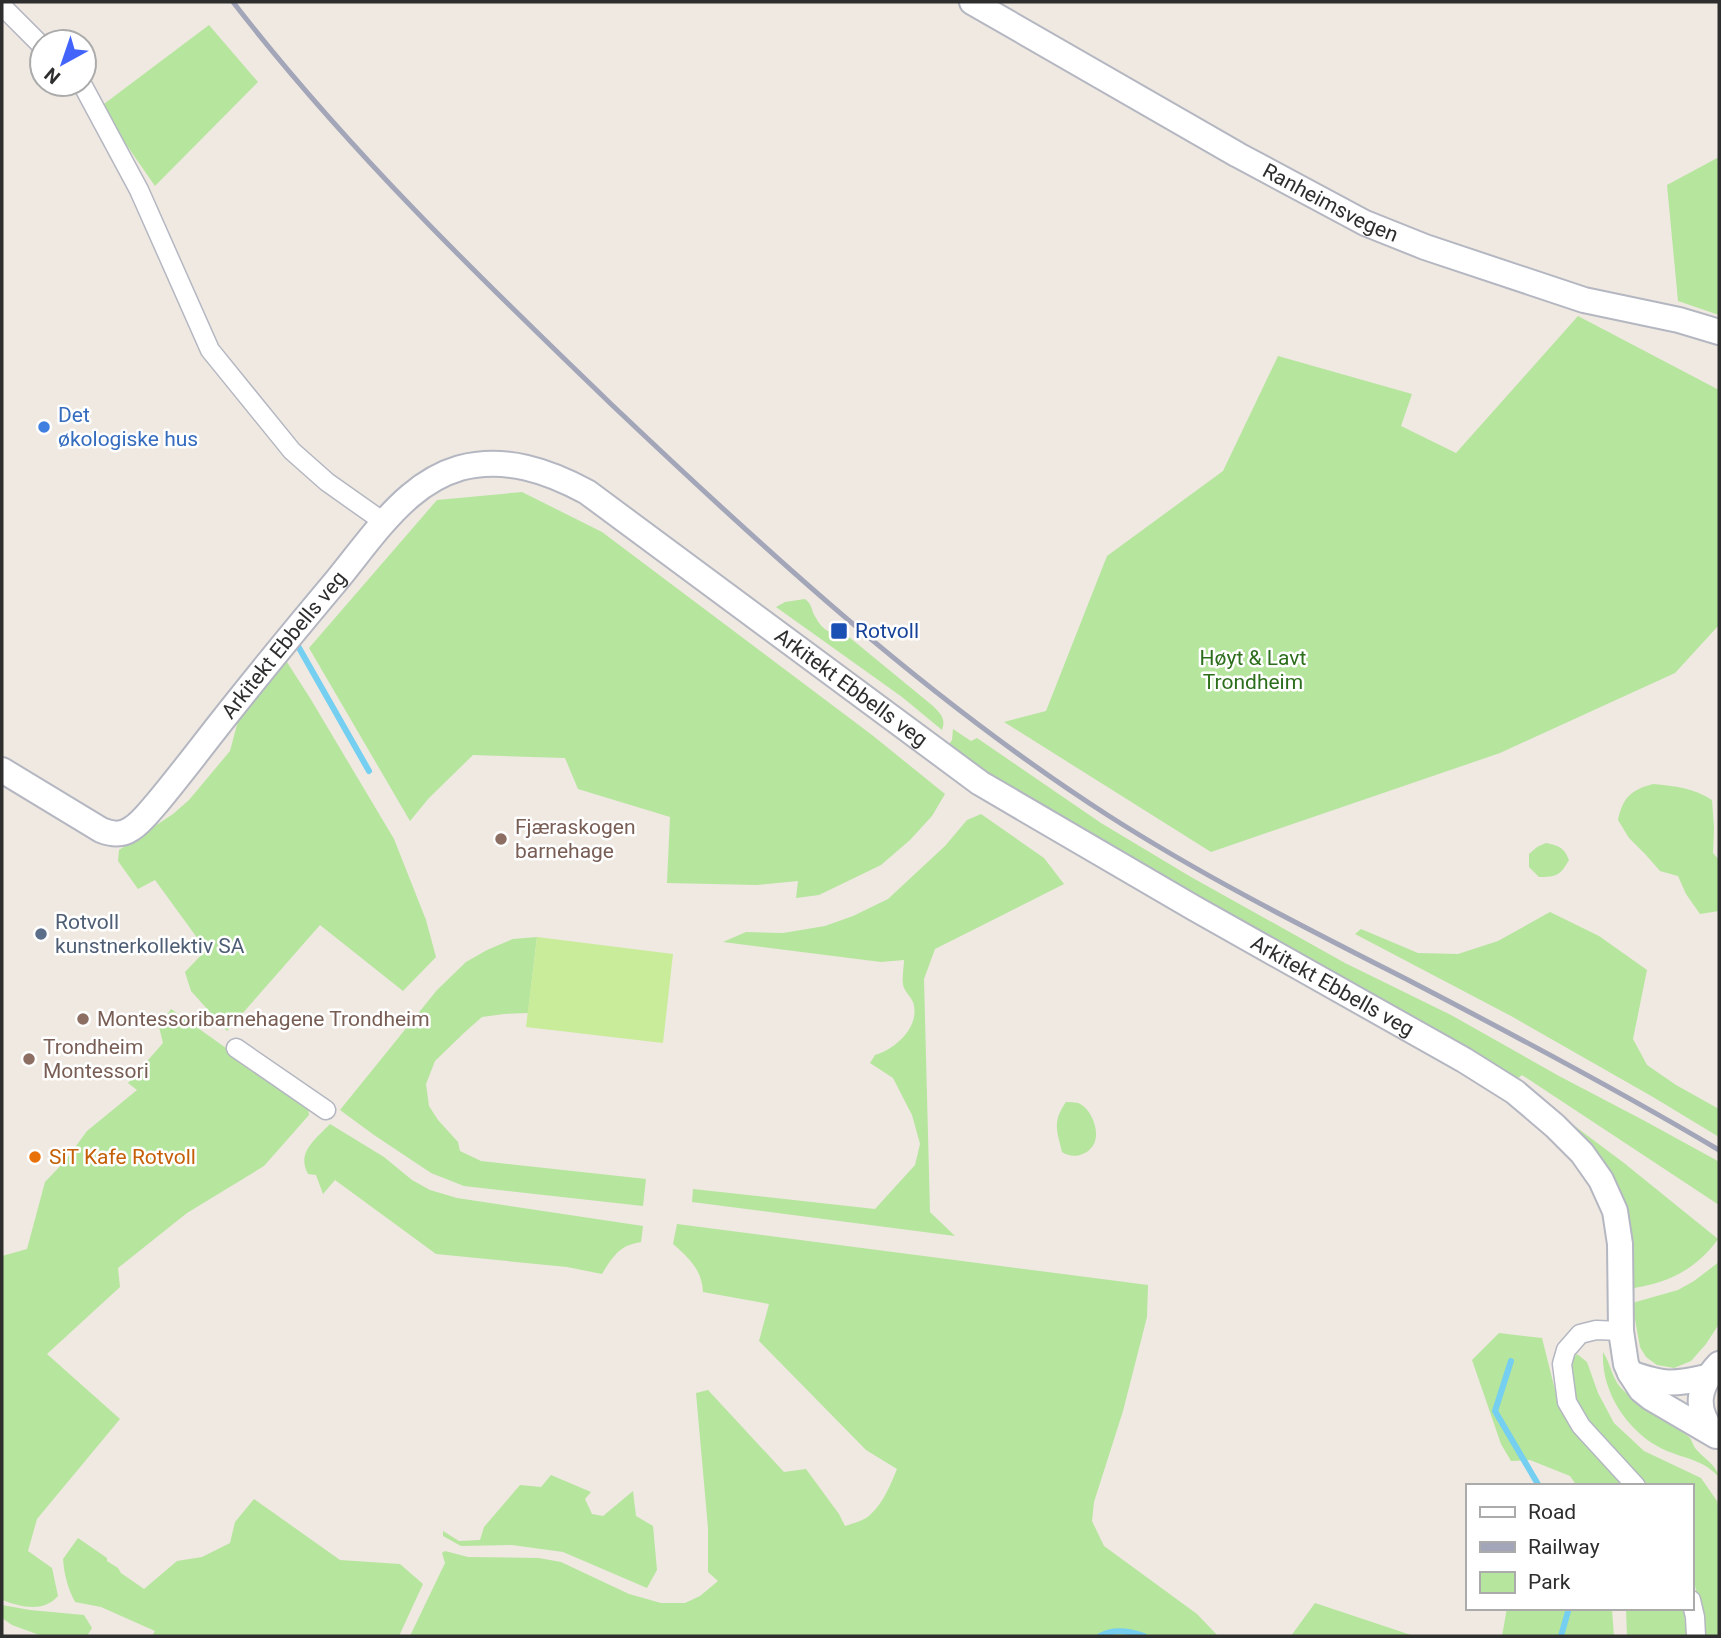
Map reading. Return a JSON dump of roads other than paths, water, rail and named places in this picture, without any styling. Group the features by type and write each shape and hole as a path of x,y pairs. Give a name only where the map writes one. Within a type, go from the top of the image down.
{"street":[{"name":"Ranheimsvegen","path":"972,2 1238,155 1365,223 1425,247 1584,300 1679,320 1719,332"},
{"path":"2,6 28,32"},
{"path":"90,98 139,190 210,351 292,451 327,482 385,523"},
{"name":"Arkitekt Ebbells veg","path":"2,770 101,830 110,834 131,830 410,496 448,473 462,468 512,464 542,471 587,492 980,783 1194,908 1464,1060 1505,1086 1555,1126 1582,1153 1601,1180 1615,1211 1620,1244 1620,1331 1630,1373 1641,1390 1651,1398 1718,1436"},
{"path":"236,1048 326,1110"},
{"path":"1620,1331 1596,1329 1580,1334 1566,1350 1562,1364 1567,1402 1581,1426 1634,1484"},
{"path":"1630,1373 1652,1381 1681,1384 1713,1371"},
{"path":"1713,1371 1702,1389 1701,1402 1708,1426 1718,1436"},
{"path":"1693,1608 1696,1636"}],"waterway":[{"path":"294,639 369,771"},
{"path":"1511,1361 1495,1411 1538,1484"},
{"path":"1561,1636 1568,1610"},
{"path":"1100,1636 1122,1631 1144,1636"}],"railway":[{"path":"233,2 276,56 367,160 561,356 789,569 850,622 976,723 1109,816 1183,861 1566,1063 1719,1150"}],"place":[{"name":"Det økologiske hus","path":"44,427"},
{"name":"Rotvoll","path":"839,631"},
{"name":"Fjæraskogen barnehage","path":"501,839"},
{"name":"Rotvoll kunstnerkollektiv SA","path":"41,934"},
{"name":"Montessoribarnehagene Trondheim","path":"83,1019"},
{"name":"Trondheim Montessori","path":"29,1059"},
{"name":"SiT Kafe Rotvoll","path":"35,1157"}],"park label":[{"name":"Høyt & Lavt Trondheim","path":"1253,670"}]}
